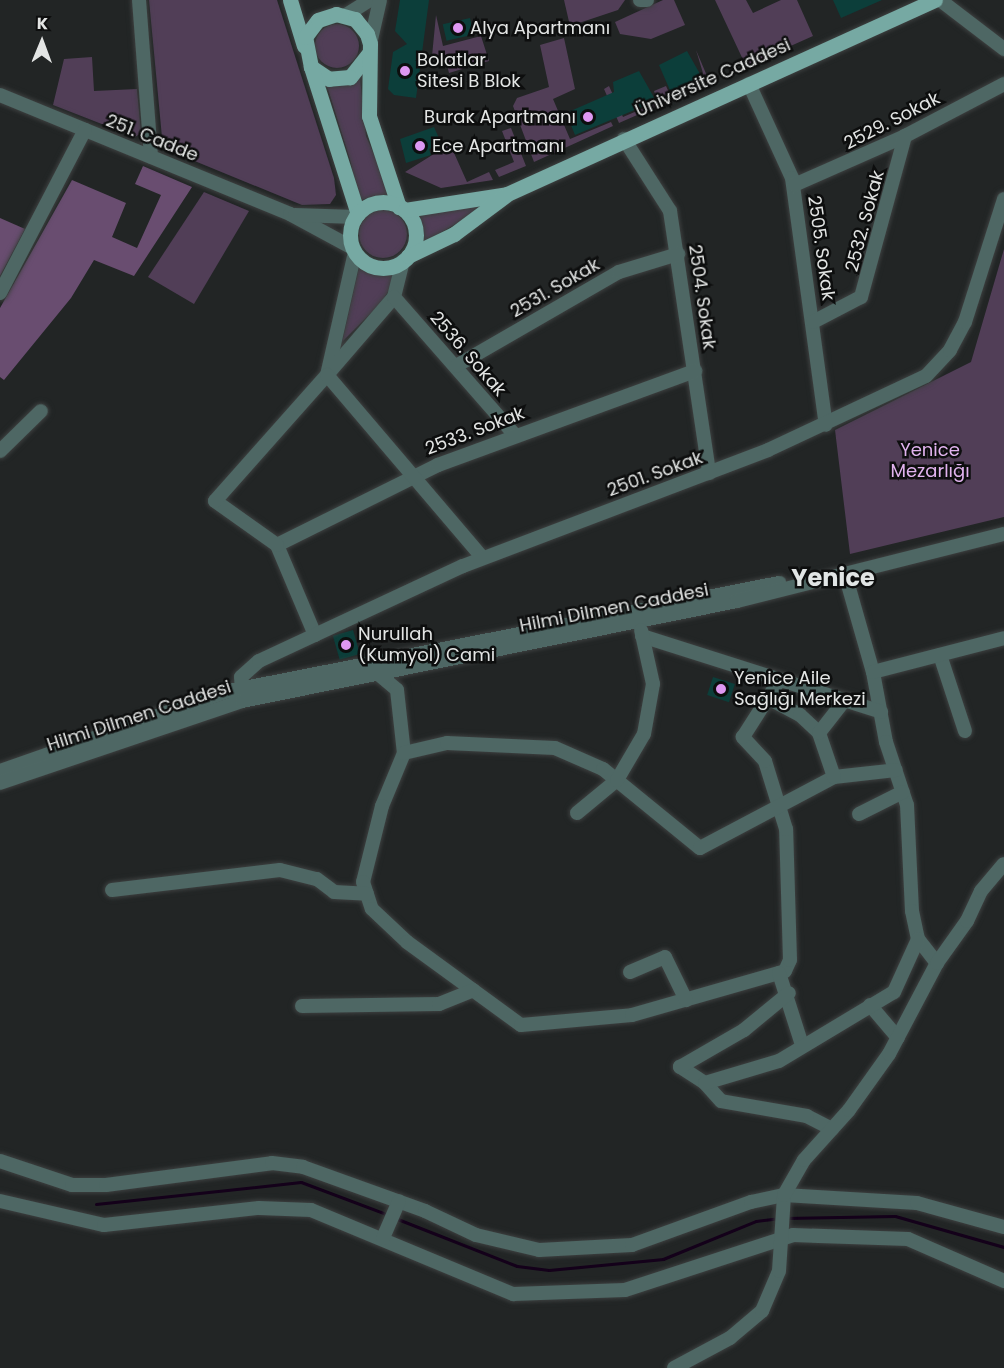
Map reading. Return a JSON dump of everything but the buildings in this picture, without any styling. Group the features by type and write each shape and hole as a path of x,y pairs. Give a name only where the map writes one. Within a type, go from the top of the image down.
{"main road":[{"path":"292,0 308,13 326,16 346,15 362,26 370,48 369,116 402,208 416,234 405,259 379,268 354,250 350,234 357,216 380,202 402,208"},
{"path":"292,0 304,47 357,216"},
{"name":"Üniversite Caddesi","path":"405,259 454,234 507,194 935,0"},
{"path":"304,47 310,27 326,16"},
{"path":"311,67 340,80 359,71 370,48"},
{"name":"Üniversite Caddesi","path":"402,208 507,194"}],"street":[{"path":"140,0 151,157"},
{"path":"346,15 370,0"},
{"path":"370,48 380,0"},
{"path":"940,0 1004,49"},
{"name":"2505. Sokak","path":"749,84 794,185 826,425"},
{"name":"2529. Sokak","path":"794,185 905,136 1004,84"},
{"name":"251. Cadde","path":"0,95 290,214 354,250"},
{"path":"0,293 85,130"},
{"name":"2532. Sokak","path":"813,322 861,297 905,136"},
{"name":"2504. Sokak","path":"624,139 667,204 678,254 709,473"},
{"name":"2501. Sokak","path":"241,695 248,668 315,635 483,558 709,473 826,425 913,384 939,365 966,322 1004,199"},
{"name":"251. Cadde","path":"290,214 357,216"},
{"path":"327,375 354,250"},
{"name":"2531. Sokak","path":"456,366 619,272 678,254"},
{"path":"315,635 277,545 214,501 394,297 405,259"},
{"name":"2536. Sokak","path":"394,297 514,434"},
{"name":"2533. Sokak","path":"277,545 415,475 514,434 695,371"},
{"path":"327,375 415,475 483,558"},
{"path":"0,451 41,411"},
{"name":"Hilmi Dilmen Caddesi","path":"0,783 241,695 377,673 639,621 820,580 1004,534"},
{"path":"705,1083 779,1061 900,986 918,939 903,792 881,712 873,672 845,574"},
{"name":"Hilmi Dilmen Caddesi","path":"0,771 241,695 734,590 820,580"},
{"path":"578,813 617,780 644,734 653,684 639,621"},
{"path":"642,636 778,682 881,712"},
{"path":"873,672 1004,638"},
{"path":"940,655 965,731"},
{"path":"377,673 397,690 404,753 382,806 363,882 372,909 407,942 521,1025 632,1015 779,973 790,960 786,829 765,761 743,736 770,699 778,682"},
{"path":"770,699 800,715 819,733 834,777"},
{"path":"819,733 844,701"},
{"path":"404,753 447,743 555,748 617,780 700,848 834,777 896,770"},
{"path":"859,814 903,792"},
{"path":"674,1368 730,1338 762,1311 779,1271 784,1195 804,1160 832,1129 898,1038 937,963 968,921 981,891 1004,864"},
{"path":"112,890 280,870 317,879 334,892 367,894"},
{"path":"918,939 937,963"},
{"path":"630,972 665,957 686,1000"},
{"path":"779,973 789,993 802,1045"},
{"path":"302,1006 439,1004 473,990"},
{"path":"789,993 744,1030 680,1067 705,1083 721,1101 807,1116 832,1129"},
{"path":"870,1005 898,1038"},
{"path":"0,1161 72,1185 106,1185 272,1163 303,1167 396,1207 476,1235 539,1250 632,1245 751,1202 784,1195 917,1203 1004,1227"},
{"path":"0,1201 104,1225 259,1208 311,1210 384,1236 513,1294 539,1295 625,1290 781,1232 908,1239 1004,1281"},
{"path":"384,1236 396,1207"}],"green space":[{"path":"149,0 277,0 334,178 336,195 330,204 302,205 163,148"},
{"path":"564,0 625,0 618,10 570,26"},
{"path":"663,0 674,0 685,25 651,39 620,34 615,22"},
{"path":"715,0 746,0 753,13 781,0 797,0 813,36 746,66"},
{"path":"436,15 443,46 481,36 489,61 449,73 445,57 432,56"},
{"path":"337,24 353,30 359,46 353,62 337,68 321,62 315,46 321,30"},
{"path":"564,38 575,89 553,99 570,139 611,122 613,126 534,162 513,106 517,98 549,87 540,45"},
{"path":"696,50 710,83 619,123 604,89 609,86 623,117 658,102 654,91 666,86 671,97 706,83"},
{"path":"92,57 94,91 137,89 141,133 135,137 53,105 64,59"},
{"path":"360,78 366,136 392,195 357,200 351,163 327,86"},
{"path":"511,128 526,166 499,177 495,170 514,162 502,131"},
{"path":"450,144 467,182 489,172 493,180 441,188 405,172"},
{"path":"204,192 249,211 194,304 148,277"},
{"path":"491,203 420,245 418,214"},
{"path":"383,210 400,217 407,234 400,251 383,258 366,251 359,234 366,217"},
{"name":"Yenice Mezarlığı","path":"1004,249 1004,517 850,554 835,430 971,362"},
{"path":"359,267 396,271 394,282 381,303 342,342"}],"shaded area":[{"path":"143,166 192,187 134,276 94,260 71,298 4,380 0,377 0,308 72,180 126,203 112,237 137,248 161,195 135,184"},
{"path":"0,218 25,229 0,276"}],"waterway":[{"path":"96,1204 301,1182 389,1215"},
{"path":"785,1218 895,1216 1004,1247"},
{"path":"395,1218 517,1266 549,1270 663,1259 756,1221 779,1218"}],"place":[{"name":"Alya Apartmanı","path":"458,28"},
{"name":"Bolatlar Sitesi B Blok","path":"405,71"},
{"name":"Burak Apartmanı","path":"588,117"},
{"name":"Ece Apartmanı","path":"420,146"},
{"name":"Nurullah (Kumyol) Cami","path":"346,645"},
{"name":"Yenice Aile Sağlığı Merkezi","path":"721,689"}],"district":[{"name":"Yenice","path":"833,578"}]}
